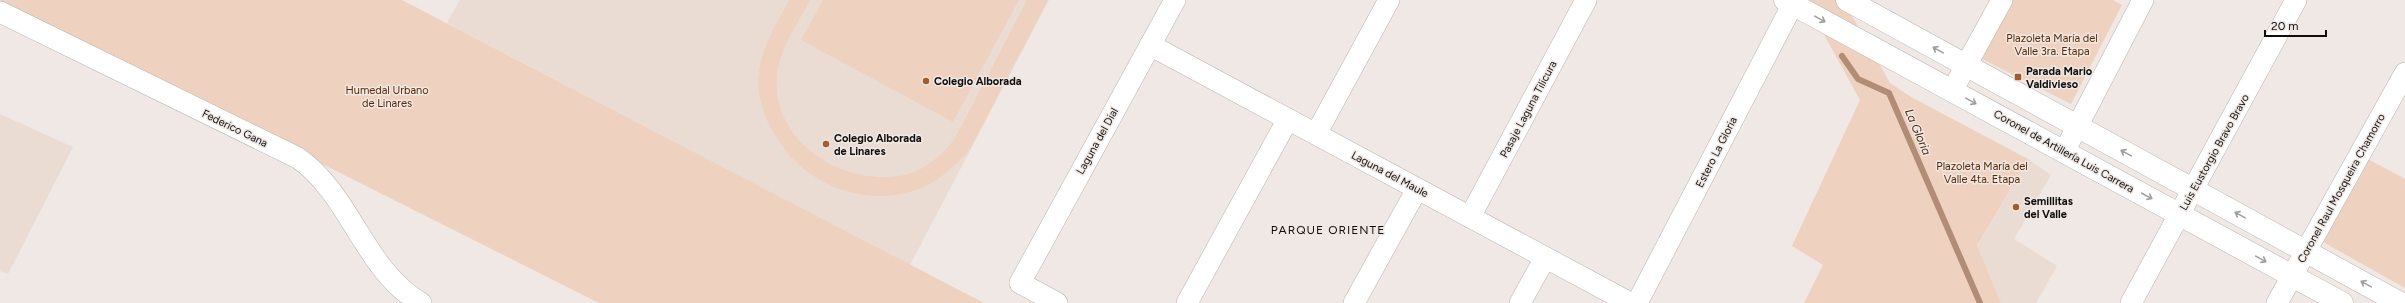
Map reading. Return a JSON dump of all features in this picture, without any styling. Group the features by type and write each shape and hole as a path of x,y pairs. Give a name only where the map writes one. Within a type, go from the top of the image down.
{"street":[{"name":"Laguna del Dial","path":"1057,303 1020,283 1175,0"},
{"path":"1316,134 1389,0"},
{"name":"Pasaje Laguna Tilicura","path":"1470,217 1586,0"},
{"path":"1847,0 2400,303"},
{"path":"1952,91 2002,0"},
{"path":"2064,152 2143,0"},
{"name":"Luis Eustorgio Bravo Bravo","path":"2130,303 2296,0"},
{"name":"Coronel de Artillería Luis Carrera","path":"1791,1 1952,91 2342,303"},
{"name":"Estero La Gloria","path":"1637,303 1791,1"},
{"name":"Federico Gana","path":"0,12 298,158 318,175 389,278 403,292 422,303"},
{"name":"Laguna del Maule","path":"1150,45 1630,303"},
{"name":"Coronel Raul Mosqueira Chamorro","path":"2277,303 2405,73"},
{"path":"1187,303 1288,120"},
{"path":"1354,303 1417,189"},
{"path":"1520,303 1545,258"}],"shaded area":[{"name":"Colegio Alborada de Linares","path":"460,0 1049,0 910,265 447,23"},
{"path":"0,114 73,147 8,274 0,271"},
{"name":"Semillitas del Valle","path":"2028,159 2051,175 2014,239 2057,266 2036,303 2001,303 1977,247"}],"green space":[{"name":"Humedal Urbano de Linares","path":"0,0 402,0 984,303 599,303 0,2"},
{"path":"789,0 810,0 786,45 777,75 778,99 786,121 799,140 817,156 838,168 861,175 885,177 908,174 922,168 928,165 949,146 954,140 1027,0 1048,0 969,151 944,175 922,188 892,195 871,196 831,186 813,176 797,163 783,148 765,116 758,87 761,62 763,53 771,35"},
{"name":"Colegio Alborada","path":"823,0 1019,0 953,122 801,40"},
{"name":"Plazoleta María del Valle 4ta. Etapa","path":"1805,0 1843,0 1890,83 1911,97 2028,159 1977,246 2001,303 1804,303 1823,265 1792,246 1860,100"},
{"name":"Plazoleta María del Valle 3ra. Etapa","path":"2010,0 2113,0 2122,5 2071,104 1980,58"},
{"path":"2366,158 2405,179 2405,288 2323,242"}],"waterway":[{"name":"La Gloria","path":"1842,56 1858,79 1889,93 1980,303"}],"place":[{"name":"Parada Mario Valdivieso","path":"2018,77"},
{"name":"Colegio Alborada","path":"926,81"},
{"name":"Colegio Alborada de Linares","path":"826,144"},
{"name":"Semillitas del Valle","path":"2016,207"}],"district":[{"name":"PARQUE ORIENTE","path":"1328,230"}]}
